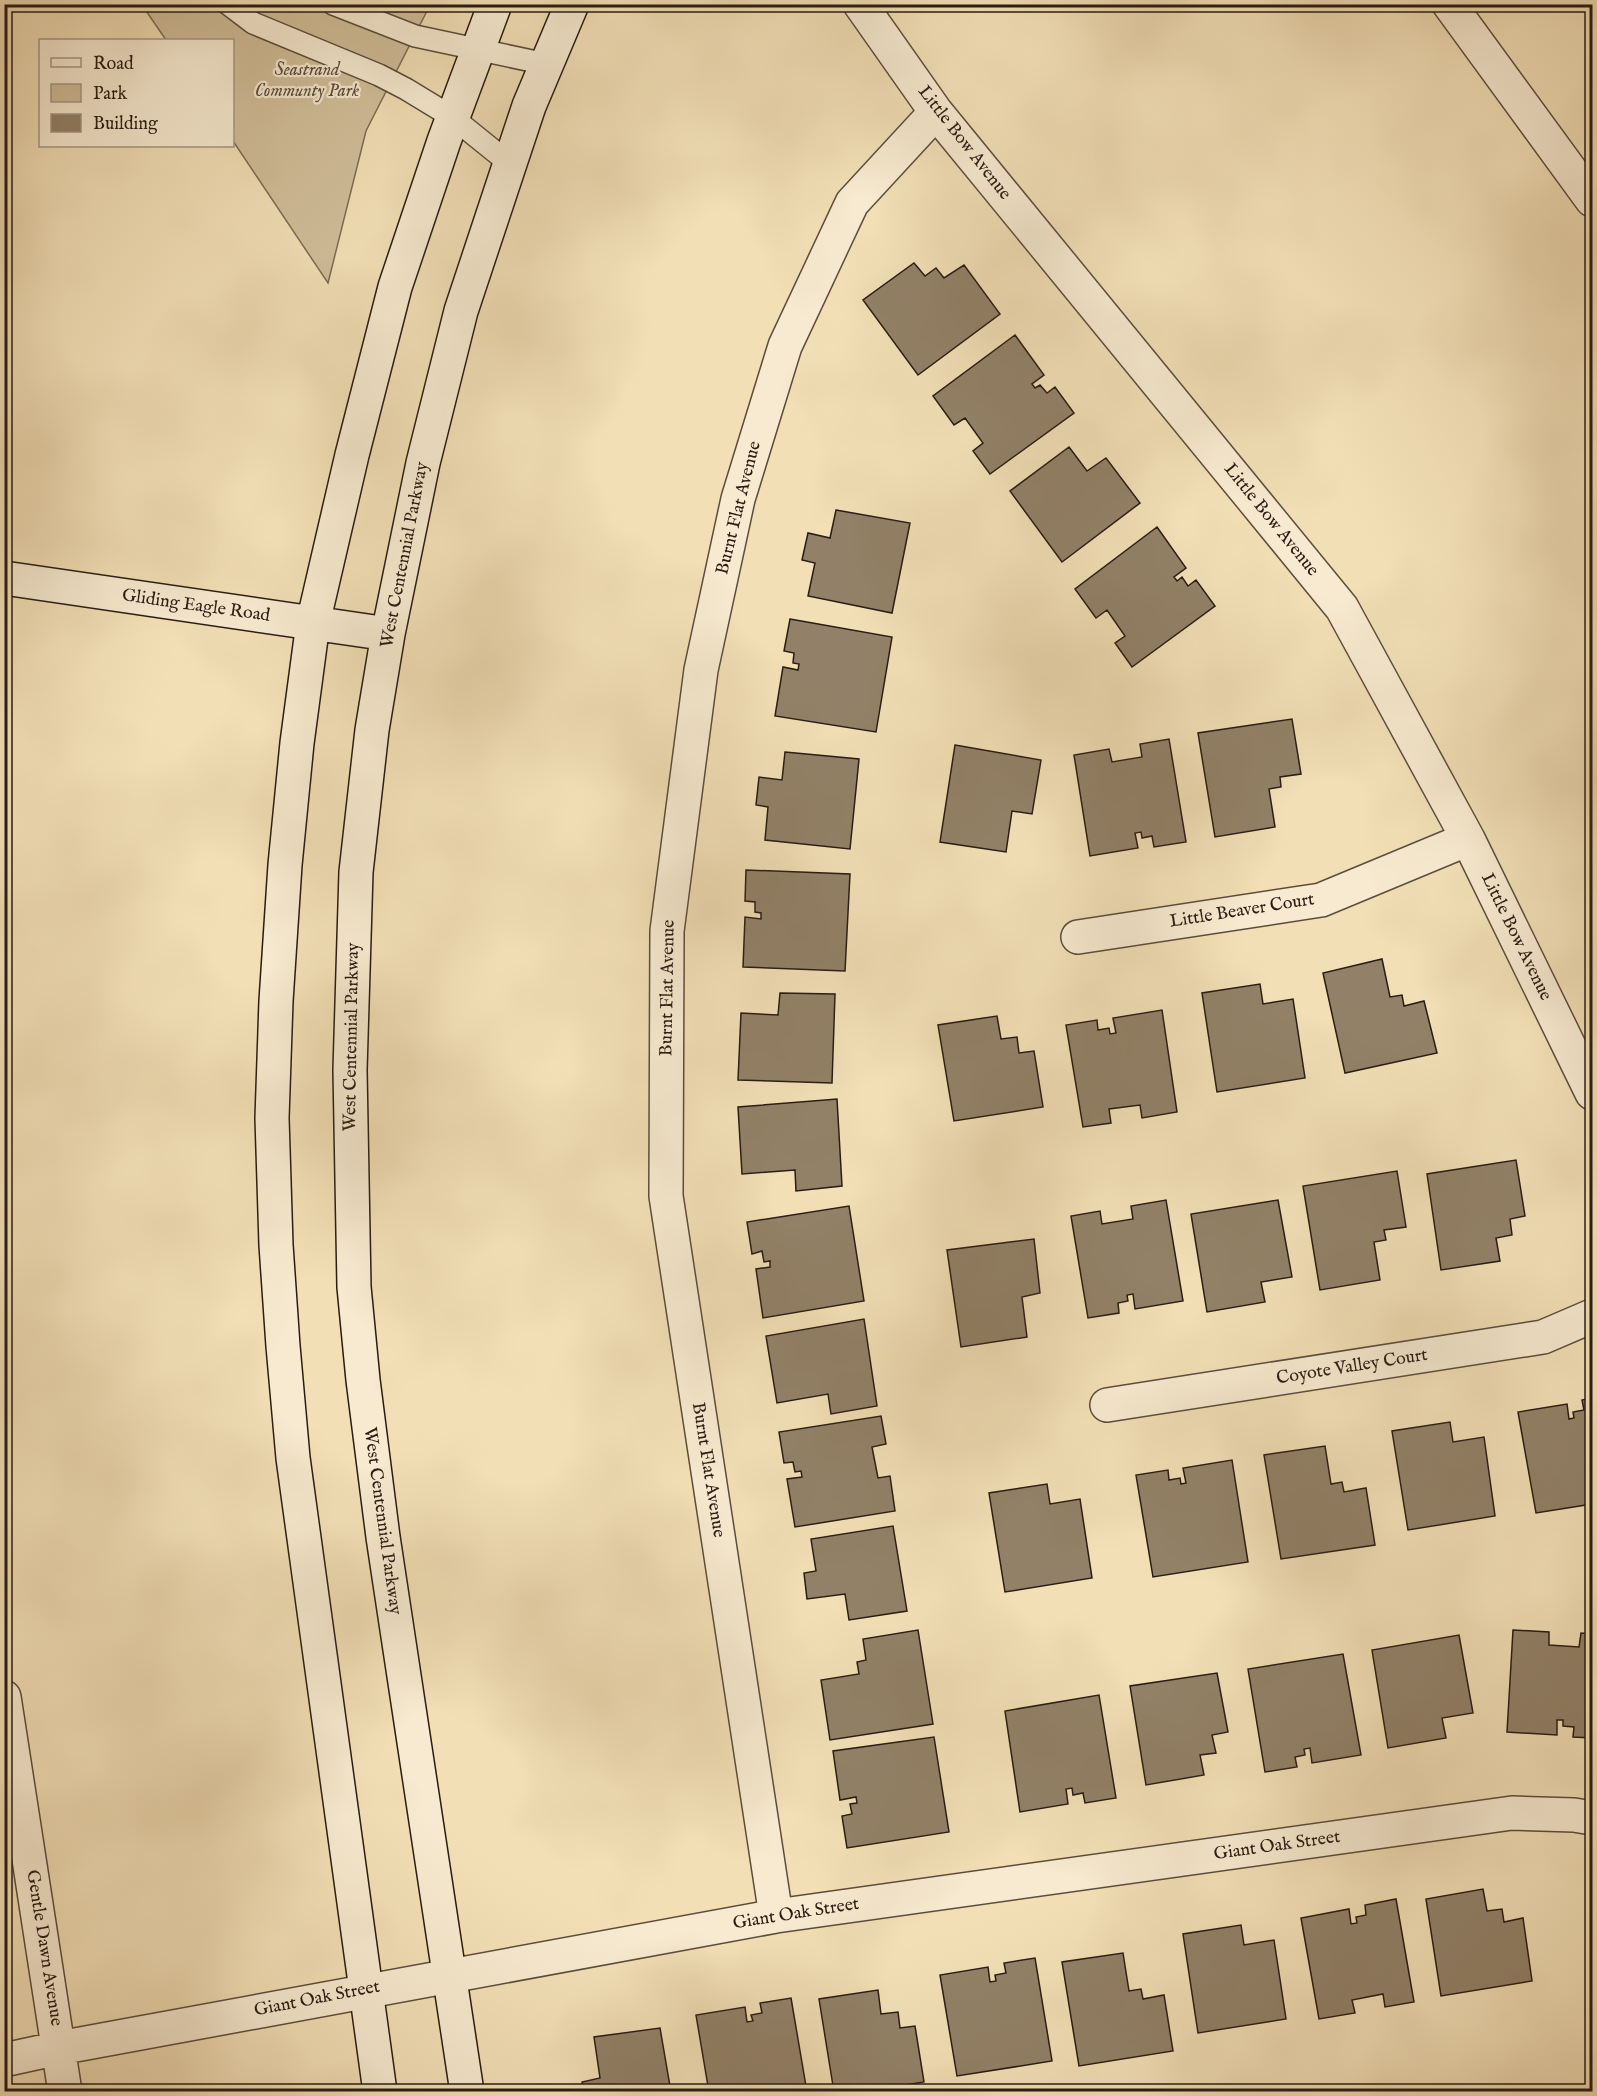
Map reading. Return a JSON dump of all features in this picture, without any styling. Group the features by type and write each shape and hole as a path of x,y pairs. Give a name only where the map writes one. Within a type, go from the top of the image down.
{"street":[{"path":"380,2091 293,1458 276,1245 272,1118 277,990 286,854 297,743 313,623 352,455 395,287 453,117 495,4"},
{"name":"West Centennial Parkway","path":"467,2091 383,1537 354,1287 350,1070 356,872 372,730 388,634 423,463 461,311 509,163 529,106 572,4"},
{"name":"Little Bow Avenue","path":"860,4 936,112 1342,608 1468,839 1593,1093"},
{"path":"1449,4 1593,200"},
{"name":"Burnt Flat Avenue","path":"776,1916 666,1196 667,931 701,670 738,499 785,346 852,203 936,112"},
{"name":"Gliding Eagle Road","path":"4,578 388,634"},
{"name":"Little Beaver Court","path":"1078,937 1321,900 1468,839"},
{"name":"Coyote Valley Court","path":"1107,1405 1543,1337 1593,1316"},
{"name":"Gentle Dawn Avenue","path":"4,1697 65,2091"},
{"name":"Giant Oak Street","path":"4,2060 366,1990 776,1916 1512,1813 1574,1815 1593,1818"}],"lane":[{"path":"228,4 253,23 379,75 453,117 509,163"},
{"path":"333,4 414,36 546,64"}],"green space":[{"name":"Seastrand Communty Park","path":"142,5 430,5 366,131 328,283 234,142 234,39 165,39"}],"building":[{"path":"914,263 925,276 936,268 944,278 964,265 1000,314 918,375 863,300"},
{"path":"1015,335 1044,375 1032,384 1035,388 1040,385 1047,393 1055,387 1074,413 990,474 973,451 983,443 965,418 954,425 933,396"},
{"path":"1069,447 1087,471 1106,458 1140,503 1062,562 1010,491"},
{"path":"836,510 910,523 892,613 808,596 815,563 802,560 808,533 830,538"},
{"path":"1157,527 1186,568 1174,577 1177,581 1182,577 1188,586 1196,580 1215,606 1132,667 1115,643 1125,636 1107,610 1096,618 1075,589"},
{"path":"790,619 892,637 876,732 775,716 783,667 798,670 799,664 793,663 794,653 784,651"},
{"path":"1292,719 1301,774 1280,777 1281,787 1269,789 1275,827 1215,837 1198,733"},
{"path":"1169,739 1186,842 1154,847 1152,836 1142,838 1141,832 1135,833 1138,848 1090,856 1074,755 1109,749 1112,762 1142,757 1140,744"},
{"path":"955,745 1041,760 1032,814 1012,811 1006,852 940,842"},
{"path":"785,752 859,759 850,849 765,840 768,807 756,805 759,777 782,780"},
{"path":"746,870 850,874 845,971 743,967 745,917 761,919 761,913 755,912 755,902 745,901"},
{"path":"1382,959 1390,997 1402,995 1404,1006 1424,1001 1437,1053 1345,1073 1323,973"},
{"path":"1260,984 1263,1004 1293,999 1305,1078 1217,1092 1202,993"},
{"path":"780,993 835,994 832,1083 738,1080 741,1013 778,1015"},
{"path":"1162,1010 1177,1112 1142,1118 1140,1105 1109,1109 1111,1123 1083,1127 1066,1025 1097,1020 1098,1030 1109,1028 1110,1034 1116,1033 1113,1018"},
{"path":"997,1016 1001,1039 1017,1037 1019,1053 1034,1051 1043,1107 954,1121 938,1025"},
{"path":"837,1099 842,1186 796,1191 795,1170 742,1174 738,1107"},
{"path":"1516,1160 1525,1216 1510,1219 1512,1235 1496,1238 1500,1261 1441,1270 1427,1174"},
{"path":"1397,1171 1406,1227 1384,1230 1386,1240 1374,1242 1380,1280 1320,1290 1303,1186"},
{"path":"1166,1200 1183,1301 1135,1309 1133,1294 1127,1295 1128,1301 1118,1303 1119,1313 1088,1318 1071,1216 1100,1211 1102,1224 1133,1219 1131,1206"},
{"path":"1278,1200 1292,1277 1261,1282 1265,1302 1207,1312 1191,1214"},
{"path":"849,1206 864,1301 763,1318 756,1269 770,1267 770,1261 764,1262 762,1251 752,1254 747,1222"},
{"path":"1034,1239 1040,1293 1022,1297 1027,1337 961,1347 947,1250"},
{"path":"864,1319 877,1406 831,1414 828,1394 777,1403 766,1336"},
{"path":"1592,1398 1592,1504 1536,1513 1518,1412 1567,1404 1569,1419 1574,1418 1573,1412 1584,1410 1582,1400"},
{"path":"881,1416 886,1444 872,1447 878,1478 890,1476 895,1511 795,1527 787,1479 802,1477 801,1471 795,1472 793,1462 784,1463 779,1432"},
{"path":"1450,1422 1453,1442 1484,1437 1495,1516 1408,1530 1392,1431"},
{"path":"1325,1446 1331,1484 1342,1482 1344,1492 1366,1488 1375,1545 1281,1559 1264,1455"},
{"path":"1232,1460 1248,1562 1153,1577 1136,1475 1168,1470 1169,1480 1180,1478 1181,1484 1186,1483 1183,1468"},
{"path":"1047,1484 1050,1504 1080,1499 1092,1578 1005,1592 989,1493"},
{"path":"893,1526 907,1611 849,1620 845,1594 807,1599 804,1573 816,1571 811,1539"},
{"path":"918,1630 933,1724 830,1740 821,1680 859,1674 857,1662 866,1660 863,1639"},
{"path":"1513,1630 1549,1632 1549,1645 1579,1647 1581,1633 1592,1634 1592,1738 1573,1737 1574,1727 1563,1726 1563,1720 1557,1720 1557,1735 1507,1732"},
{"path":"1459,1635 1473,1713 1442,1718 1446,1738 1388,1748 1372,1650"},
{"path":"1343,1654 1361,1755 1312,1763 1310,1748 1304,1749 1305,1755 1295,1757 1297,1767 1265,1772 1248,1669"},
{"path":"1217,1673 1228,1732 1212,1735 1216,1753 1200,1755 1204,1775 1146,1785 1130,1686"},
{"path":"1099,1695 1116,1798 1085,1803 1083,1793 1073,1795 1072,1788 1066,1789 1068,1804 1020,1812 1005,1711"},
{"path":"934,1737 949,1832 847,1848 842,1816 852,1814 850,1804 857,1803 856,1797 840,1800 833,1751"},
{"path":"1483,1889 1487,1911 1502,1909 1504,1922 1523,1918 1532,1981 1441,1996 1426,1899"},
{"path":"1396,1899 1414,2002 1385,2007 1383,1994 1352,2000 1355,2013 1319,2019 1301,1918 1349,1909 1351,1924 1357,1923 1356,1917 1366,1915 1365,1905"},
{"path":"1241,1925 1244,1945 1274,1940 1286,2019 1198,2033 1183,1934"},
{"path":"1123,1953 1129,1991 1141,1989 1143,1999 1164,1995 1173,2051 1079,2066 1062,1962"},
{"path":"1035,1958 1052,2061 957,2076 940,1975 988,1967 990,1982 996,1981 995,1975 1006,1973 1004,1963"},
{"path":"878,1990 881,2014 898,2012 900,2028 915,2026 924,2082 861,2092 834,2092 819,1999"},
{"path":"791,1998 807,2092 709,2092 696,2015 745,2007 747,2022 753,2021 751,2015 762,2013 760,2003"},
{"path":"660,2028 671,2092 583,2092 582,2082 600,2078 594,2037"}]}
